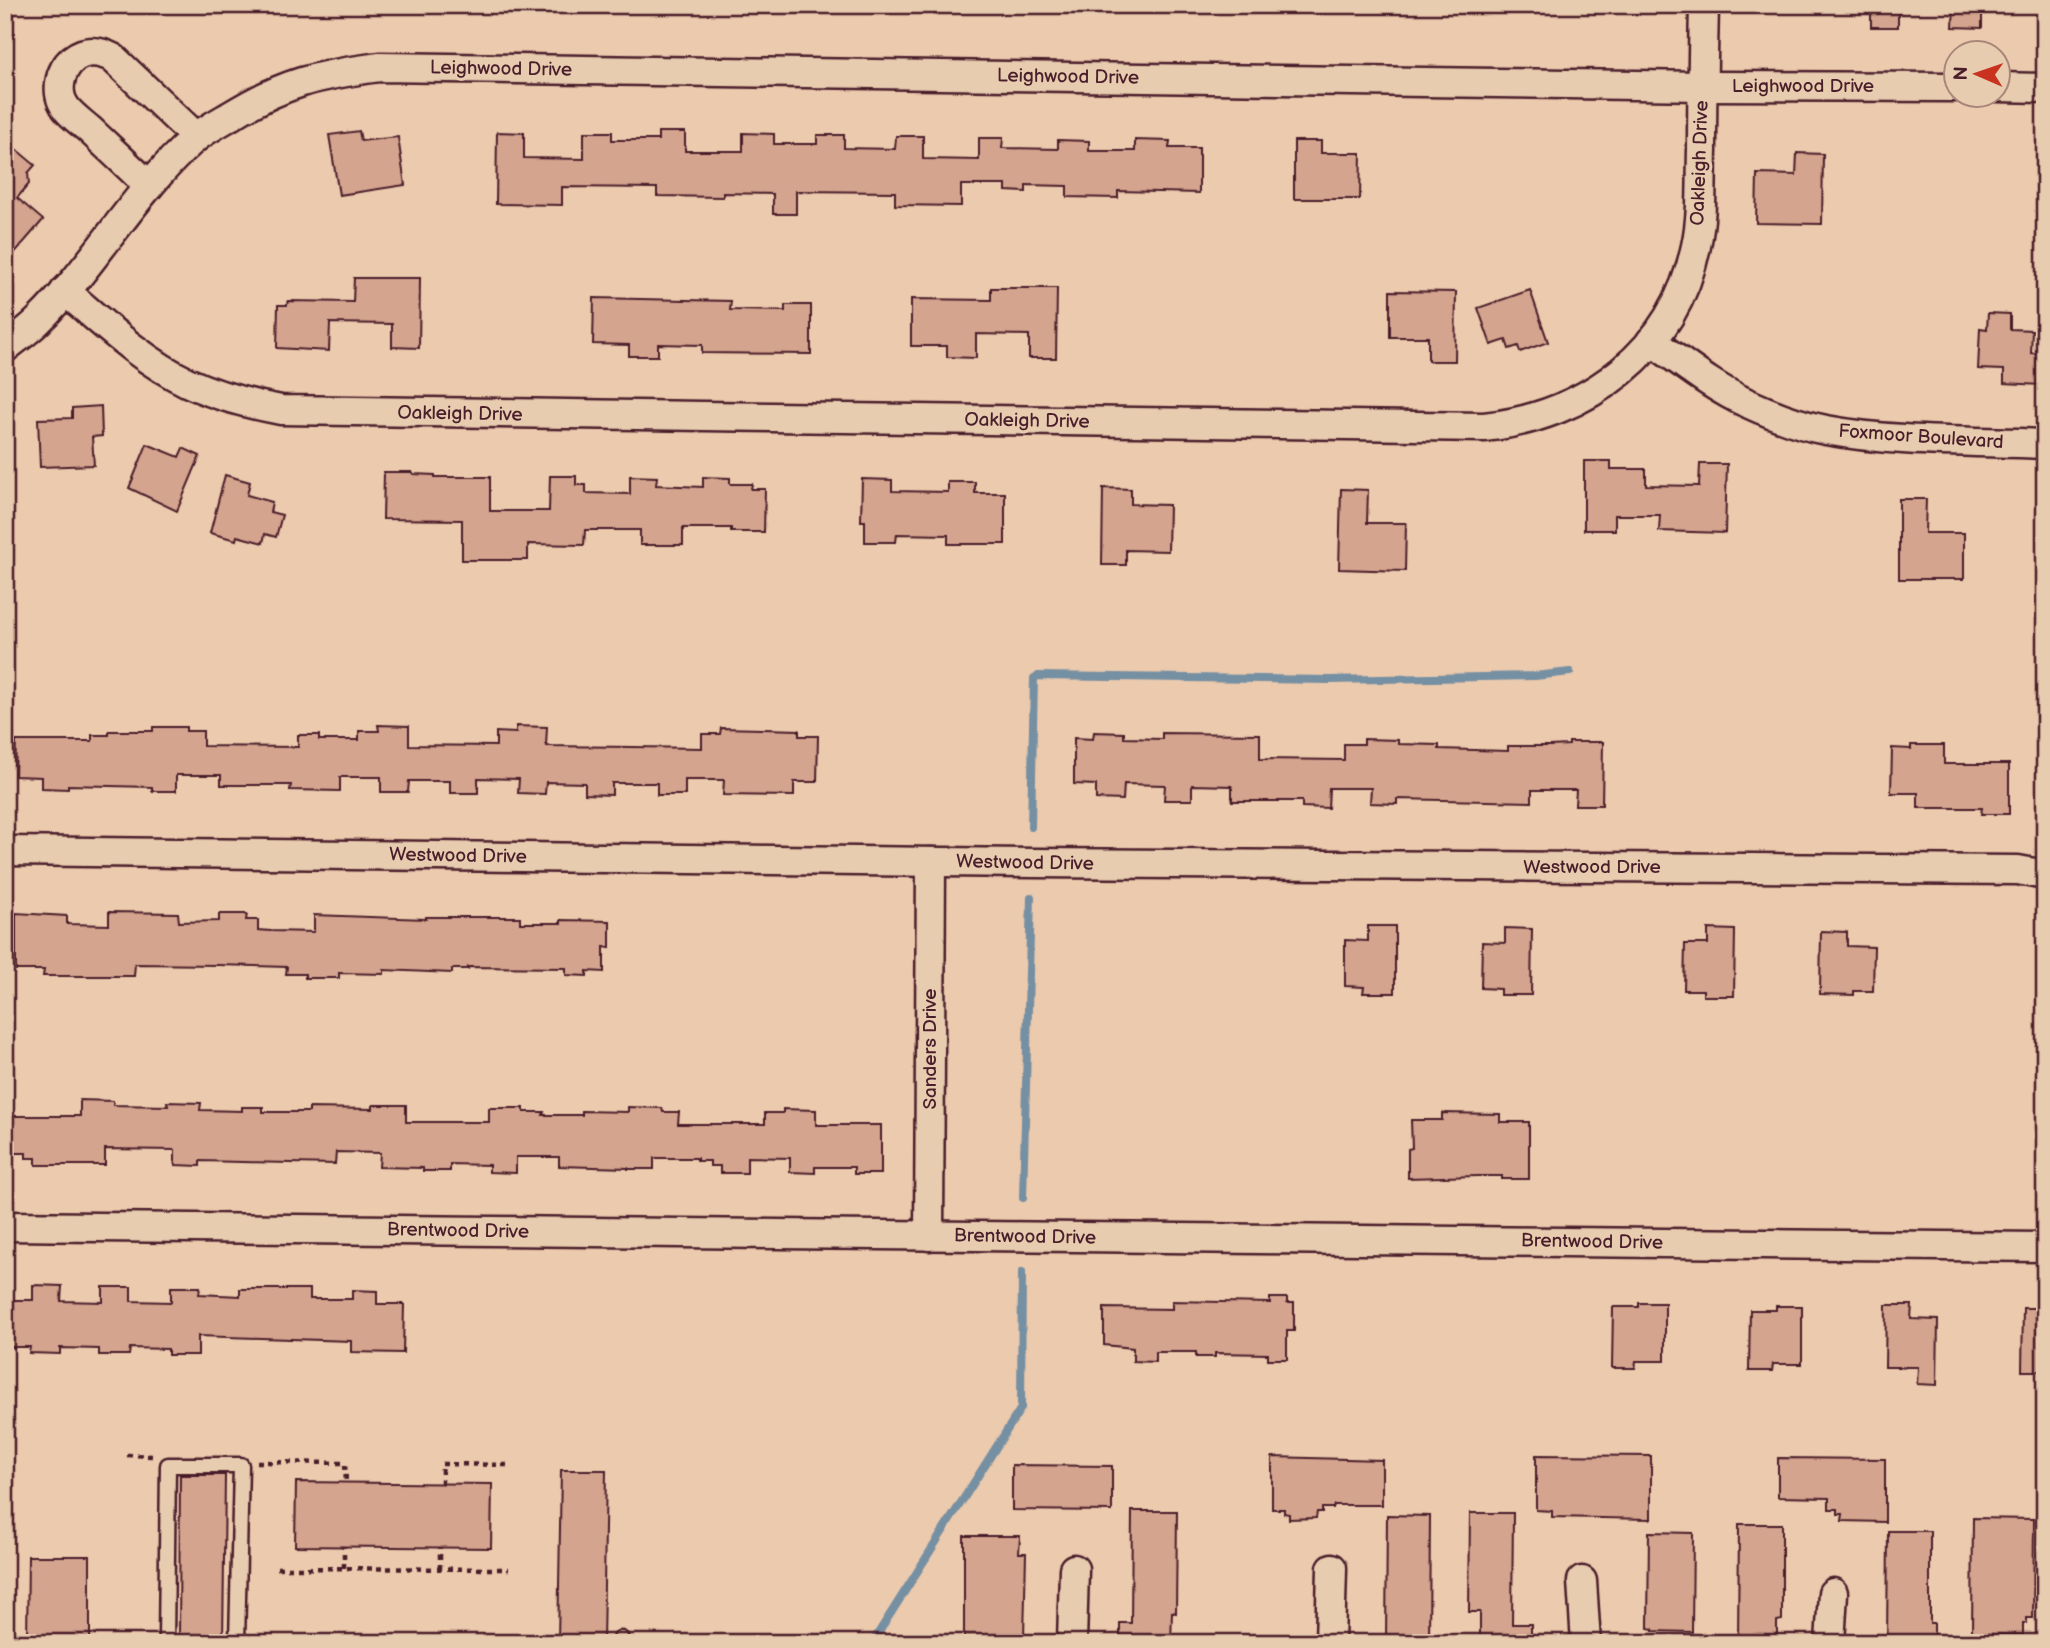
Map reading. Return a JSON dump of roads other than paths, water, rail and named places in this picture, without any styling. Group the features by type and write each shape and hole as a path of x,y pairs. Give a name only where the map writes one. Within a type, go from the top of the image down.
{"street":[{"name":"Oakleigh Drive","path":"65,291 134,349 187,383 224,397 262,406 331,412 1484,428 1521,422 1575,403 1618,375 1651,341 1680,294 1696,246 1701,211 1704,5"},
{"path":"149,186 65,107 60,84 62,72 69,62 90,51 102,52 113,58 197,137"},
{"name":"Leighwood Drive","path":"5,348 37,321 65,291 149,186 197,137 260,97 332,73 380,68 1941,87"},
{"path":"2011,87 2045,88"},
{"name":"Foxmoor Boulevard","path":"1651,341 1743,401 1788,420 1825,430 1873,436 2045,444"},
{"name":"Westwood Drive","path":"5,851 931,862 2007,870 2045,875"},
{"name":"Sanders Drive","path":"929,1236 931,862"},
{"name":"Brentwood Drive","path":"5,1226 2045,1247"},
{"path":"1330,1643 1332,1568"},
{"path":"1072,1643 1074,1569"},
{"path":"1582,1581 1586,1643"},
{"path":"1830,1643 1833,1592"}],"lane":[{"path":"166,1643 168,1465 241,1465 237,1643"}],"waterway":[{"path":"1031,827 1034,678 1038,676 1329,680 1535,676 1570,672"},
{"path":"1023,1198 1031,897"},
{"path":"872,1643 1021,1408 1022,1272"}]}
